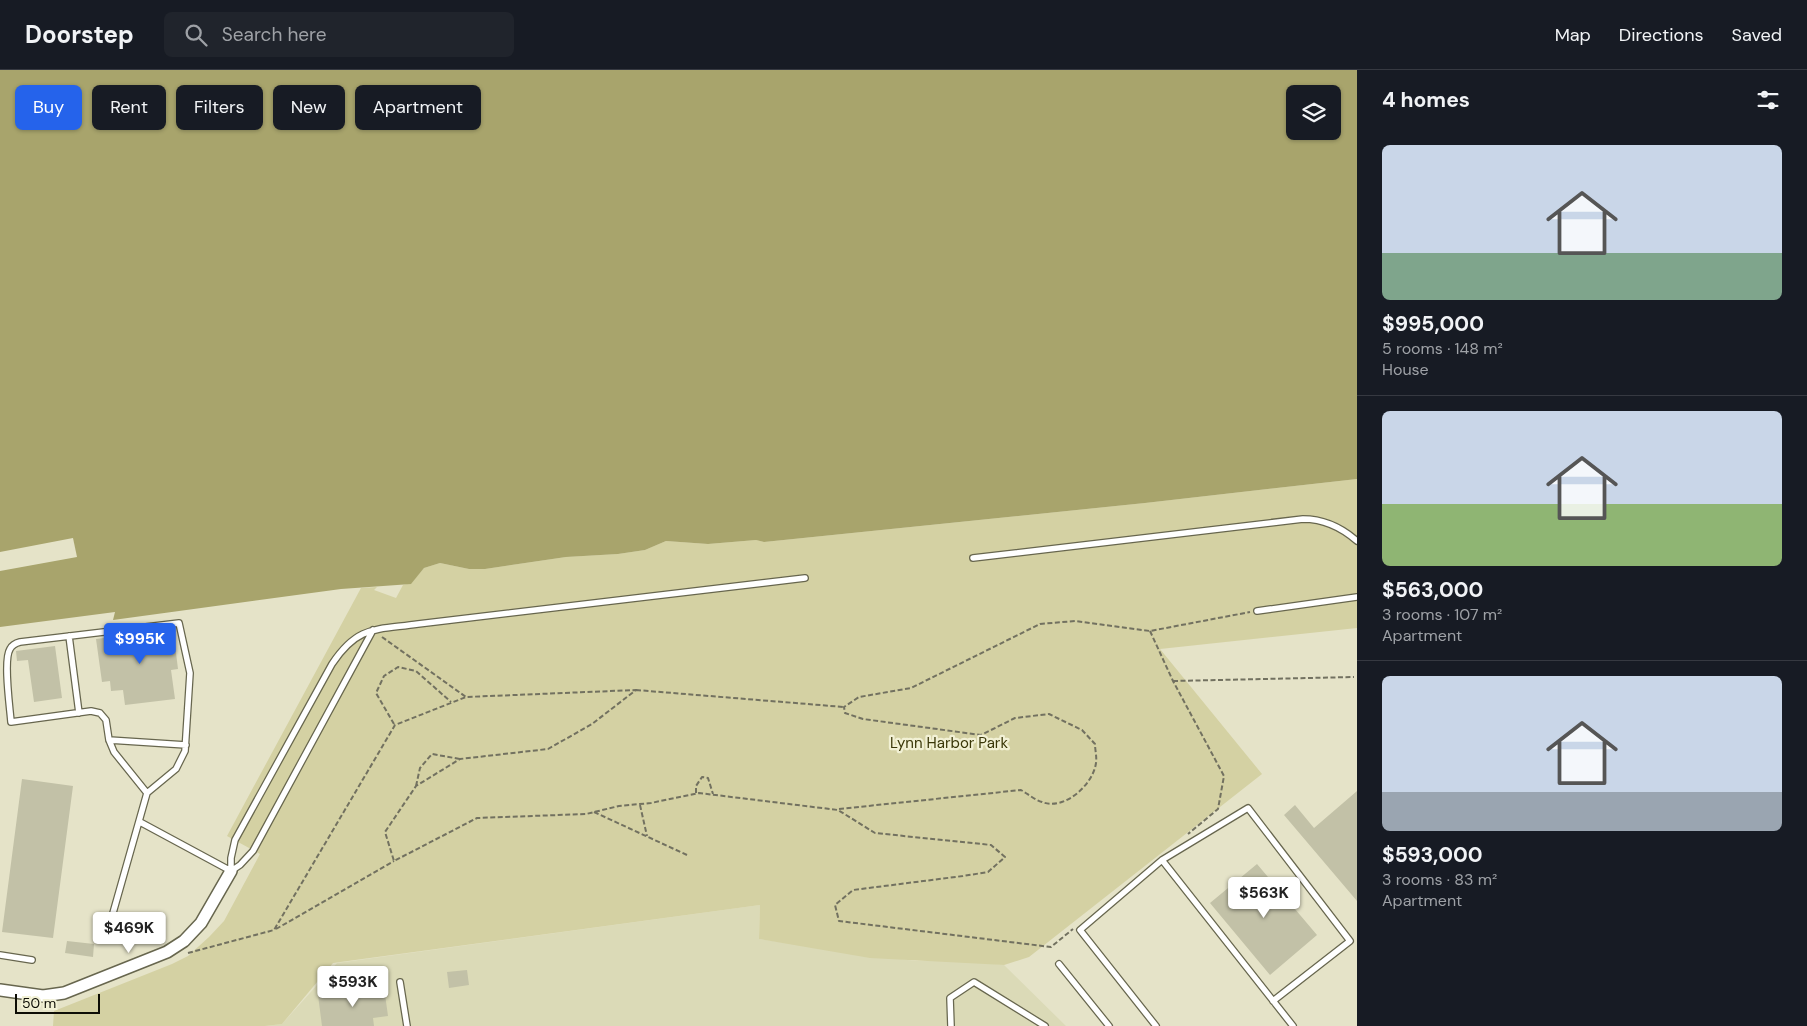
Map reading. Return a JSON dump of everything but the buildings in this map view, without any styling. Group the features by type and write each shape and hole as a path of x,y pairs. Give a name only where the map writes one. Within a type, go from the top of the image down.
{"street":[{"path":"0,990 44,996 64,994 167,952 190,935 201,923 231,871"}],"lane":[{"path":"973,558 1302,519 1329,523 1343,530 1357,541"},
{"path":"231,871 231,858 236,840 332,664 355,637 366,631 805,578"},
{"path":"1257,610 1357,597"},
{"path":"109,927 147,794 176,769 183,758 186,744 190,673 179,622 20,642 10,649 8,655 8,692 11,722 96,711 103,716 108,725 109,740 118,758 147,794"},
{"path":"231,871 240,865 253,851 373,630"},
{"path":"69,636 79,713"},
{"path":"109,740 186,744"},
{"path":"1156,1026 1080,930 1162,860 1248,808 1350,941 1273,1001"},
{"path":"140,822 231,871"},
{"path":"1162,860 1293,1026"},
{"path":"0,955 32,960"},
{"path":"1060,964 1109,1026"},
{"path":"400,982 407,1026"},
{"path":"951,1026 950,998 974,982 1045,1026"}],"path":[{"path":"274,930 394,725 466,697 636,690 844,707 859,697 912,688 1040,624 1075,621 1150,631 1257,610"},
{"path":"373,630 466,697"},
{"path":"1150,631 1173,681 1224,776 1218,809 1187,834"},
{"path":"394,725 376,693 384,676 398,667 416,671 452,702"},
{"path":"1173,681 1354,677"},
{"path":"394,861 385,832 416,786 420,768 432,754 460,759 548,749 592,724 636,690"},
{"path":"185,954 274,930 394,861 477,818 586,814 619,806 640,804 696,793 838,810 1021,790 1042,803 1061,803 1078,792 1089,781 1096,764 1095,744 1082,730 1049,714 1015,718 981,735 863,719 845,713 844,707"},
{"path":"416,786 460,759"},
{"path":"696,793 696,786 702,777 708,778 713,794"},
{"path":"640,804 647,836"},
{"path":"838,810 875,833 992,845 1005,857 988,872 853,890 835,904 840,921 1051,947 1074,928"},
{"path":"594,812 687,855"}],"shaded area":[{"path":"0,70 1357,70 1357,479 764,542 756,540 708,544 666,541 645,550 618,554 566,557 485,569 469,569 440,563 424,568 411,584 341,589 113,620 115,612 0,627"},
{"path":"760,905 759,939 915,961 962,961 1004,965 1066,1026 265,1026 282,1024 337,963"}],"green space":[{"name":"Lynn Harbor Park","path":"1357,479 1357,628 1160,649 1262,774 1029,957 1004,965 870,958 759,939 760,905 333,963 282,1024 265,1026 53,1026 54,1011 188,956 224,921 260,854 227,836 361,588 377,587 374,590 396,598 403,585 411,583 424,568 440,563 469,569 485,569 566,557 618,554 645,550 666,541 708,544 756,540 764,542"}],"pier":[{"path":"73,538 77,557 0,571 0,552"}]}
